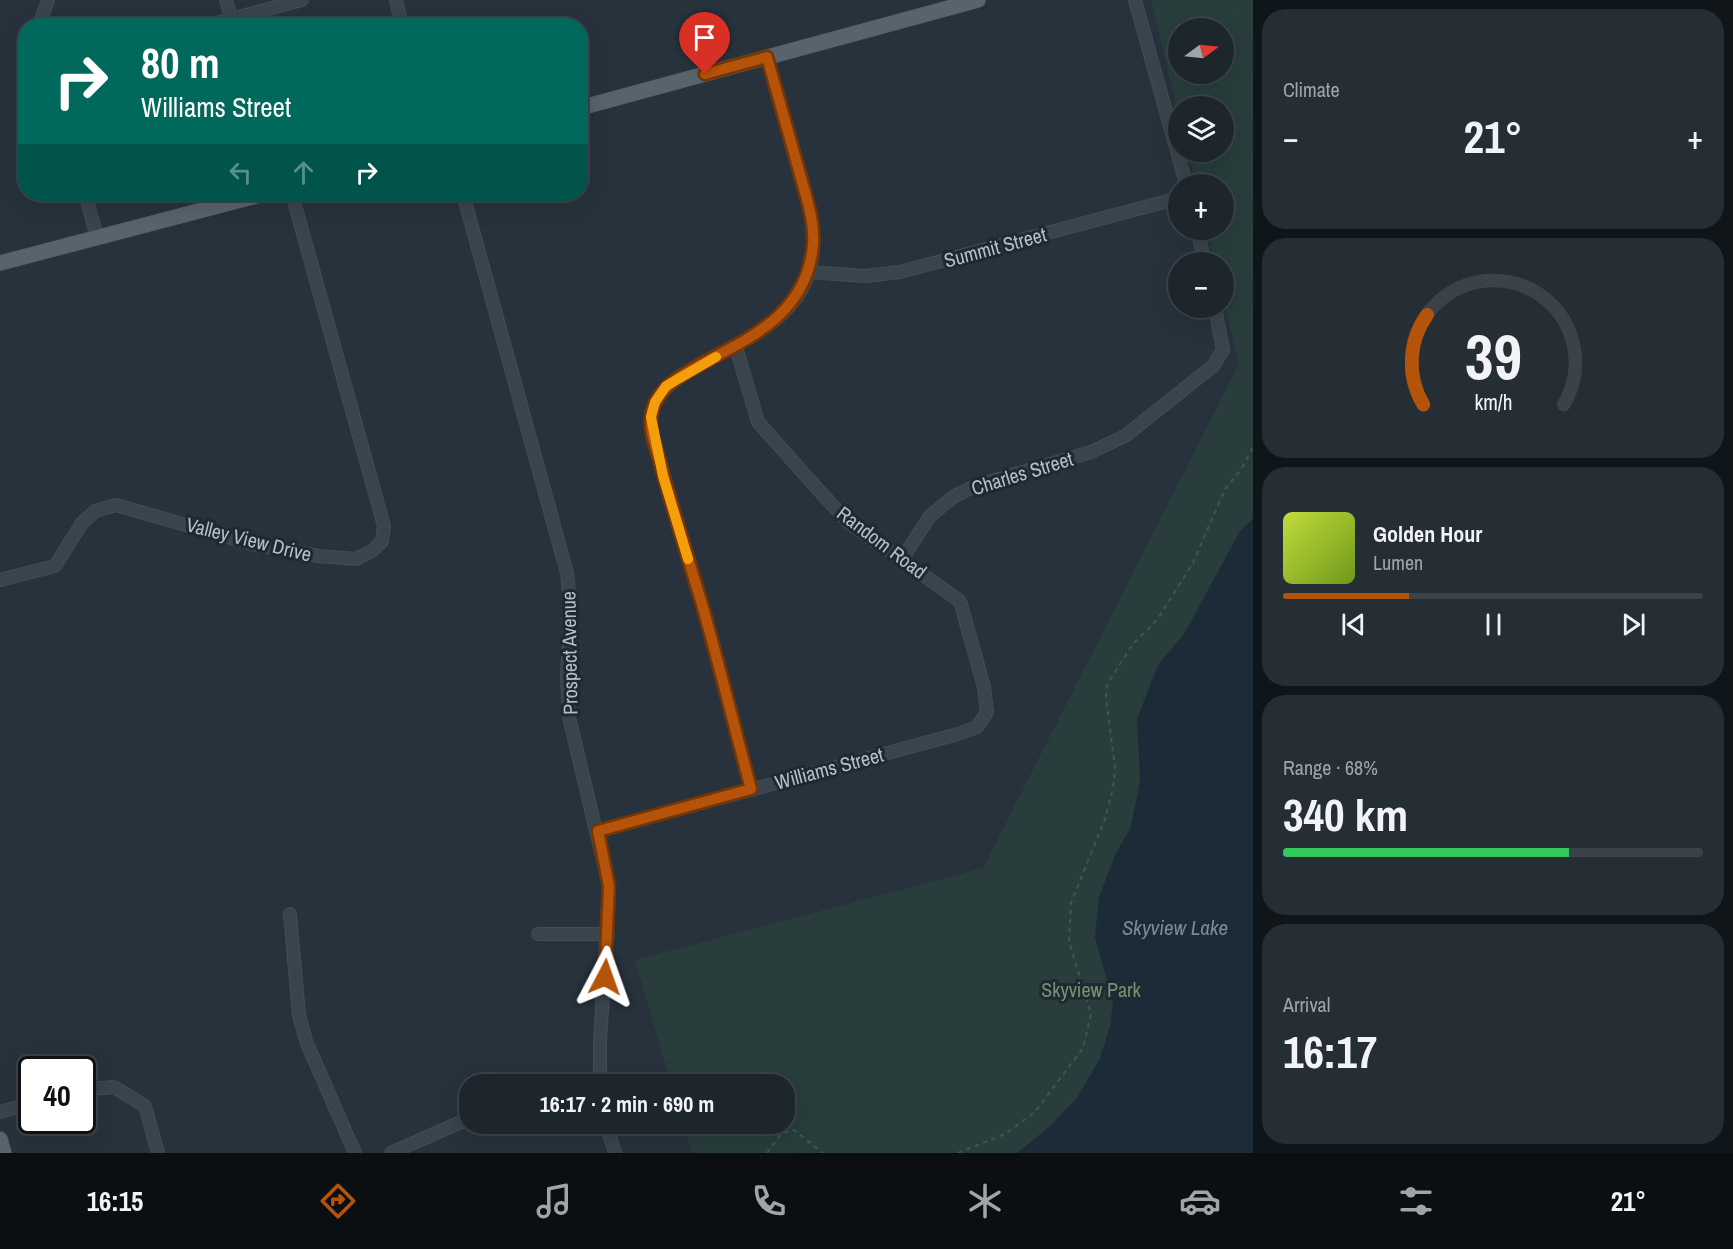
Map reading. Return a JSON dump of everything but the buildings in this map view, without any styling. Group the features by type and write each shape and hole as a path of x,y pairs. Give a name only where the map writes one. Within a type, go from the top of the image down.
{"main road":[{"path":"588,106 978,0"},
{"path":"0,263 237,201"},
{"path":"0,1139 4,1153"}],"street":[{"path":"42,18 48,0"},
{"path":"226,0 231,18 302,0"},
{"path":"396,0 400,18"},
{"path":"1135,0 1183,174"},
{"path":"751,789 701,602 663,476 651,417 655,402 666,386 736,347 777,320 797,296 808,272 814,243 811,215 767,57"},
{"path":"87,201 97,237"},
{"name":"Valley View Drive","path":"0,580 56,566 82,523 95,510 116,505 252,544 318,556 356,559 372,551 382,541 384,526 294,201"},
{"name":"Prospect Avenue","path":"465,201 567,573 571,612 567,676 570,717 609,886 600,1074"},
{"name":"Summit Street","path":"808,272 866,276 900,272 1168,201"},
{"name":"Charles Street","path":"902,559 930,516 953,497 975,486 1091,452 1125,435 1213,366 1222,350 1217,318"},
{"name":"Random Road","path":"736,347 758,422 849,523 960,601 984,687 987,712 977,727 956,734"},
{"name":"Williams Street","path":"598,831 956,734"},
{"path":"290,914 299,1015 306,1041 355,1153"},
{"path":"538,934 608,934"},
{"path":"96,1089 114,1087 145,1106 158,1153"},
{"path":"0,1112 18,1107"},
{"path":"391,1153 459,1123"},
{"path":"609,1134 615,1153"}],"path":[{"path":"958,1153 1005,1134 1035,1112 1083,1048 1091,1014 1072,955 1069,917 1071,903 1106,819 1113,788 1115,768 1106,697 1107,685 1132,645 1157,620 1193,563 1225,489 1242,468 1253,447"},
{"path":"767,1153 782,1133 794,1130 823,1153"}],"green space":[{"name":"Skyview Park","path":"1151,0 1253,0 1253,1153 692,1153 686,1134 795,1134 795,1074 668,1074 635,960 983,868 1239,364 1228,318 1234,318 1234,252 1212,252 1208,240 1234,240 1234,174 1194,174 1190,162 1234,162 1234,96 1174,96 1171,84 1234,84 1234,18 1168,18 1168,70"}],"water":[{"name":"Skyview Lake","path":"1253,519 1253,1153 1017,1153 1048,1128 1077,1098 1100,1058 1110,1026 1113,1002 1095,937 1099,897 1115,855 1131,827 1140,780 1137,719 1158,665 1184,634 1240,531"}],"slow traffic":[{"path":"688,559 663,476 652,433 651,417 655,402 666,386 716,357"}],"route":[{"path":"605,977 609,886 598,831 751,789 701,602 652,433 651,417 655,402 666,386 698,366 736,347 777,320 797,296 808,272 814,243 811,215 767,57 705,74"}]}
